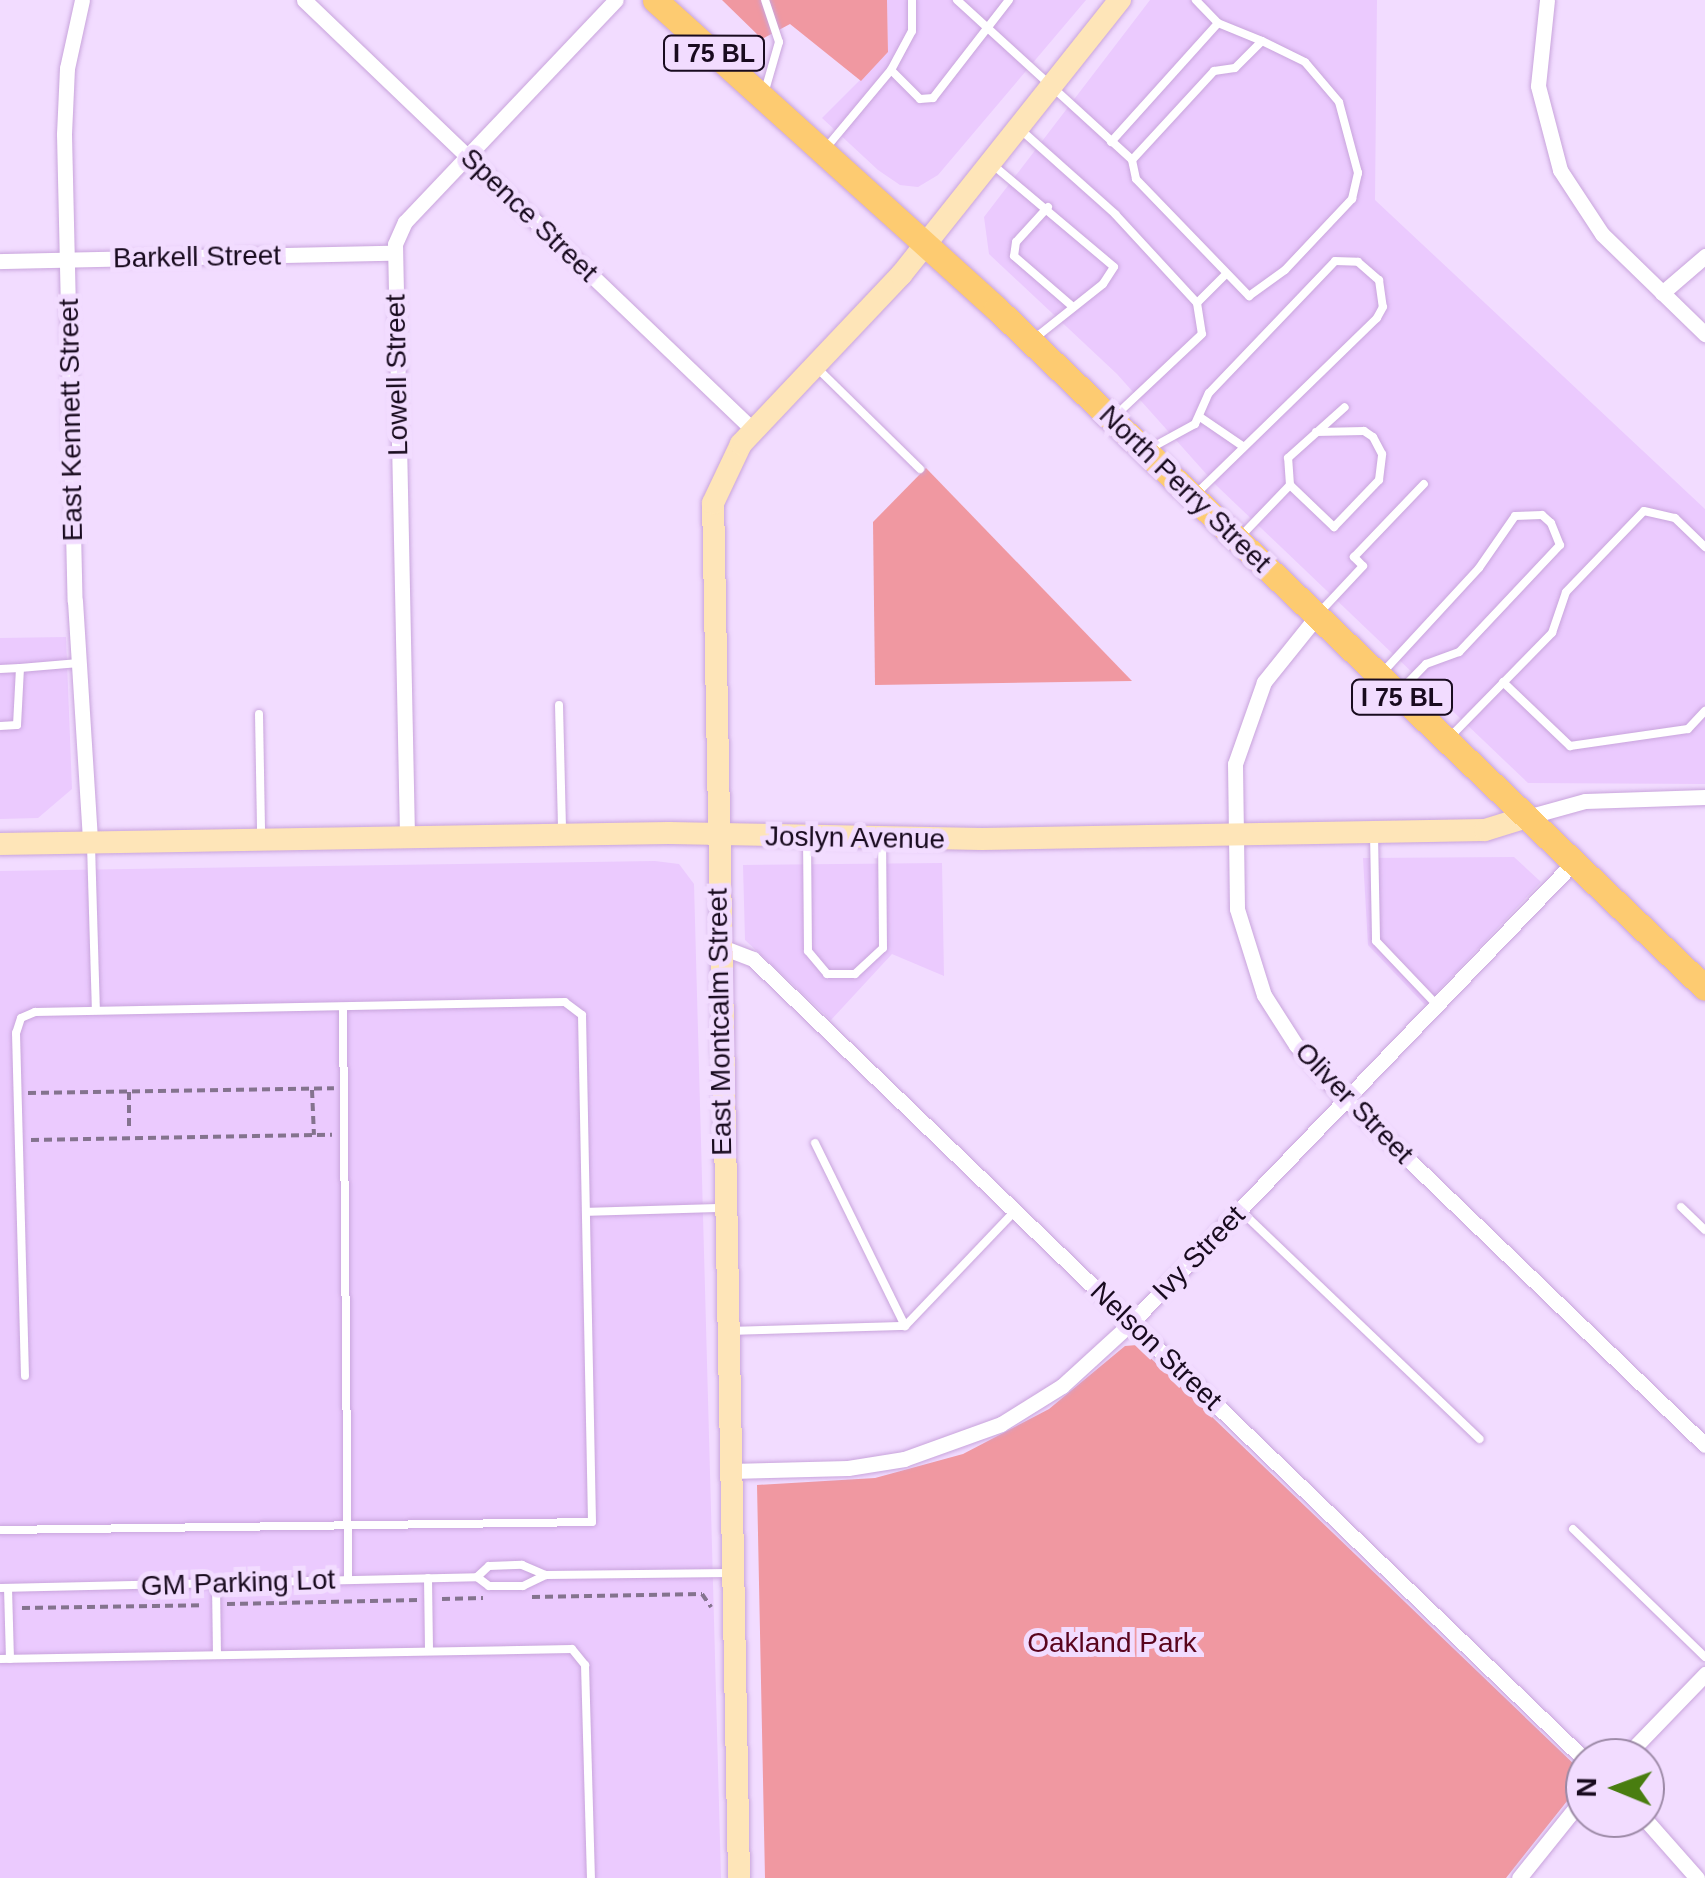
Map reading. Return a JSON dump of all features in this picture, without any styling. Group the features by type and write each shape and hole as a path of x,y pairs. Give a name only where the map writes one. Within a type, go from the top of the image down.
{"main road":[{"name":"North Perry Street","path":"656,0 1031,341 1705,988"},
{"name":"East Montcalm Street","path":"740,1878 711,519 722,474 754,430 926,245 1120,0"},
{"name":"Joslyn Avenue","path":"0,844 562,834 882,839 1374,832 1485,830 1527,817"}],"street":[{"name":"East Kennett Street","path":"82,0 64,90 80,662 90,842"},
{"name":"Spence Street","path":"304,0 754,430"},
{"name":"Lowell Street","path":"407,836 394,253 405,222 616,0"},
{"path":"1547,0 1538,76 1556,160 1593,222 1705,334"},
{"name":"Barkell Street","path":"0,260 394,253"},
{"path":"1662,293 1705,256"},
{"name":"Oliver Street","path":"1317,616 1273,668 1249,712 1236,764 1233,834 1239,918 1260,985 1296,1046 1346,1100 1705,1446"},
{"name":"Joslyn Avenue","path":"1527,817 1585,800 1705,796"},
{"name":"Ivy Street","path":"730,1471 862,1466 949,1446 1049,1396 1132,1323 1574,862"},
{"name":"Nelson Street","path":"719,946 754,959 1565,1741"},
{"path":"1643,1738 1705,1674"},
{"path":"1519,1878 1565,1821"},
{"path":"1662,1838 1697,1878"}],"lane":[{"path":"762,98 779,42 767,0"},
{"path":"823,152 891,70 912,31 912,0"},
{"path":"957,0 1049,90 1132,160 1136,179 1249,296 1264,290 1352,199 1358,174 1339,102 1305,62 1218,24 1196,0"},
{"path":"891,70 920,99 932,98 1009,0"},
{"path":"1111,142 1218,24"},
{"path":"1132,160 1214,72 1235,68 1262,41"},
{"path":"1019,128 1115,214 1197,304 1202,334 1112,418"},
{"path":"990,163 1048,207 1114,267 1073,308 1031,341"},
{"path":"1048,207 1016,242 1014,256 1073,308"},
{"path":"1146,451 1200,417 1209,393 1326,268 1335,261 1358,262 1384,293 1377,318 1194,496"},
{"path":"1197,304 1225,275"},
{"path":"815,366 920,469"},
{"path":"1316,432 1364,431 1382,454 1380,480 1334,527 1290,484 1288,458 1316,432 1346,406"},
{"path":"1200,417 1244,447"},
{"path":"1238,540 1290,484"},
{"path":"1317,616 1363,566 1354,557 1424,484"},
{"path":"1447,740 1552,633 1566,592 1644,511 1675,518 1705,547"},
{"path":"1542,515 1551,523 1560,545 1459,652 1389,684 1515,516 1542,515"},
{"path":"0,669 80,662"},
{"path":"0,726 18,725 20,668"},
{"path":"1503,682 1570,746 1688,729 1705,711"},
{"path":"559,705 562,834"},
{"path":"259,714 261,839"},
{"path":"1374,832 1376,941 1437,1005"},
{"path":"807,837 808,951 827,974 855,974 874,963 882,948 882,839"},
{"path":"90,842 96,1010"},
{"path":"0,1530 592,1522 582,1015 564,1002 96,1010 21,1018 17,1090 24,1376"},
{"path":"342,1008 348,1580"},
{"path":"815,1143 906,1326"},
{"path":"1680,1207 1705,1230"},
{"path":"586,1212 724,1208"},
{"path":"1240,1210 1480,1439"},
{"path":"727,1331 906,1326 1015,1211"},
{"path":"1573,1529 1705,1657"},
{"name":"GM Parking Lot","path":"477,1577 489,1566 522,1565 546,1575 732,1573"},
{"name":"GM Parking Lot","path":"4,1588 477,1577 489,1586 522,1586 546,1575"},
{"path":"428,1578 429,1651"},
{"path":"216,1584 217,1654"},
{"path":"4,1588 8,1608 5,1659 580,1652 591,1878"}],"path":[{"path":"17,1090 344,1088"},
{"path":"312,1089 314,1135"},
{"path":"130,1092 130,1127"},
{"path":"18,1140 344,1135"},
{"path":"522,1598 702,1594 711,1607"},
{"path":"8,1608 485,1598"}],"shaded area":[{"path":"887,0 1086,0 938,175 918,187 900,185 878,170 822,118 888,52"},
{"path":"1150,0 1377,0 1375,200 1705,509 1705,784 1528,783 1217,486 1117,374 989,254 984,217"},
{"path":"66,637 72,789 38,818 0,819 0,638"},
{"path":"1514,857 1541,882 1425,1005 1368,945 1363,858"},
{"path":"655,861 679,864 694,884 721,1878 0,1878 0,871"},
{"path":"942,863 944,976 892,954 831,1020 745,940 743,865"}],"green space":[{"path":"722,0 887,0 888,52 861,81 790,24 762,39"},
{"path":"926,468 1132,681 875,685 873,522"},
{"name":"Oakland Park","path":"1137,1345 1565,1755 1565,1804 1506,1878 765,1878 757,1485 875,1478 963,1454 1049,1409 1125,1346"}]}
